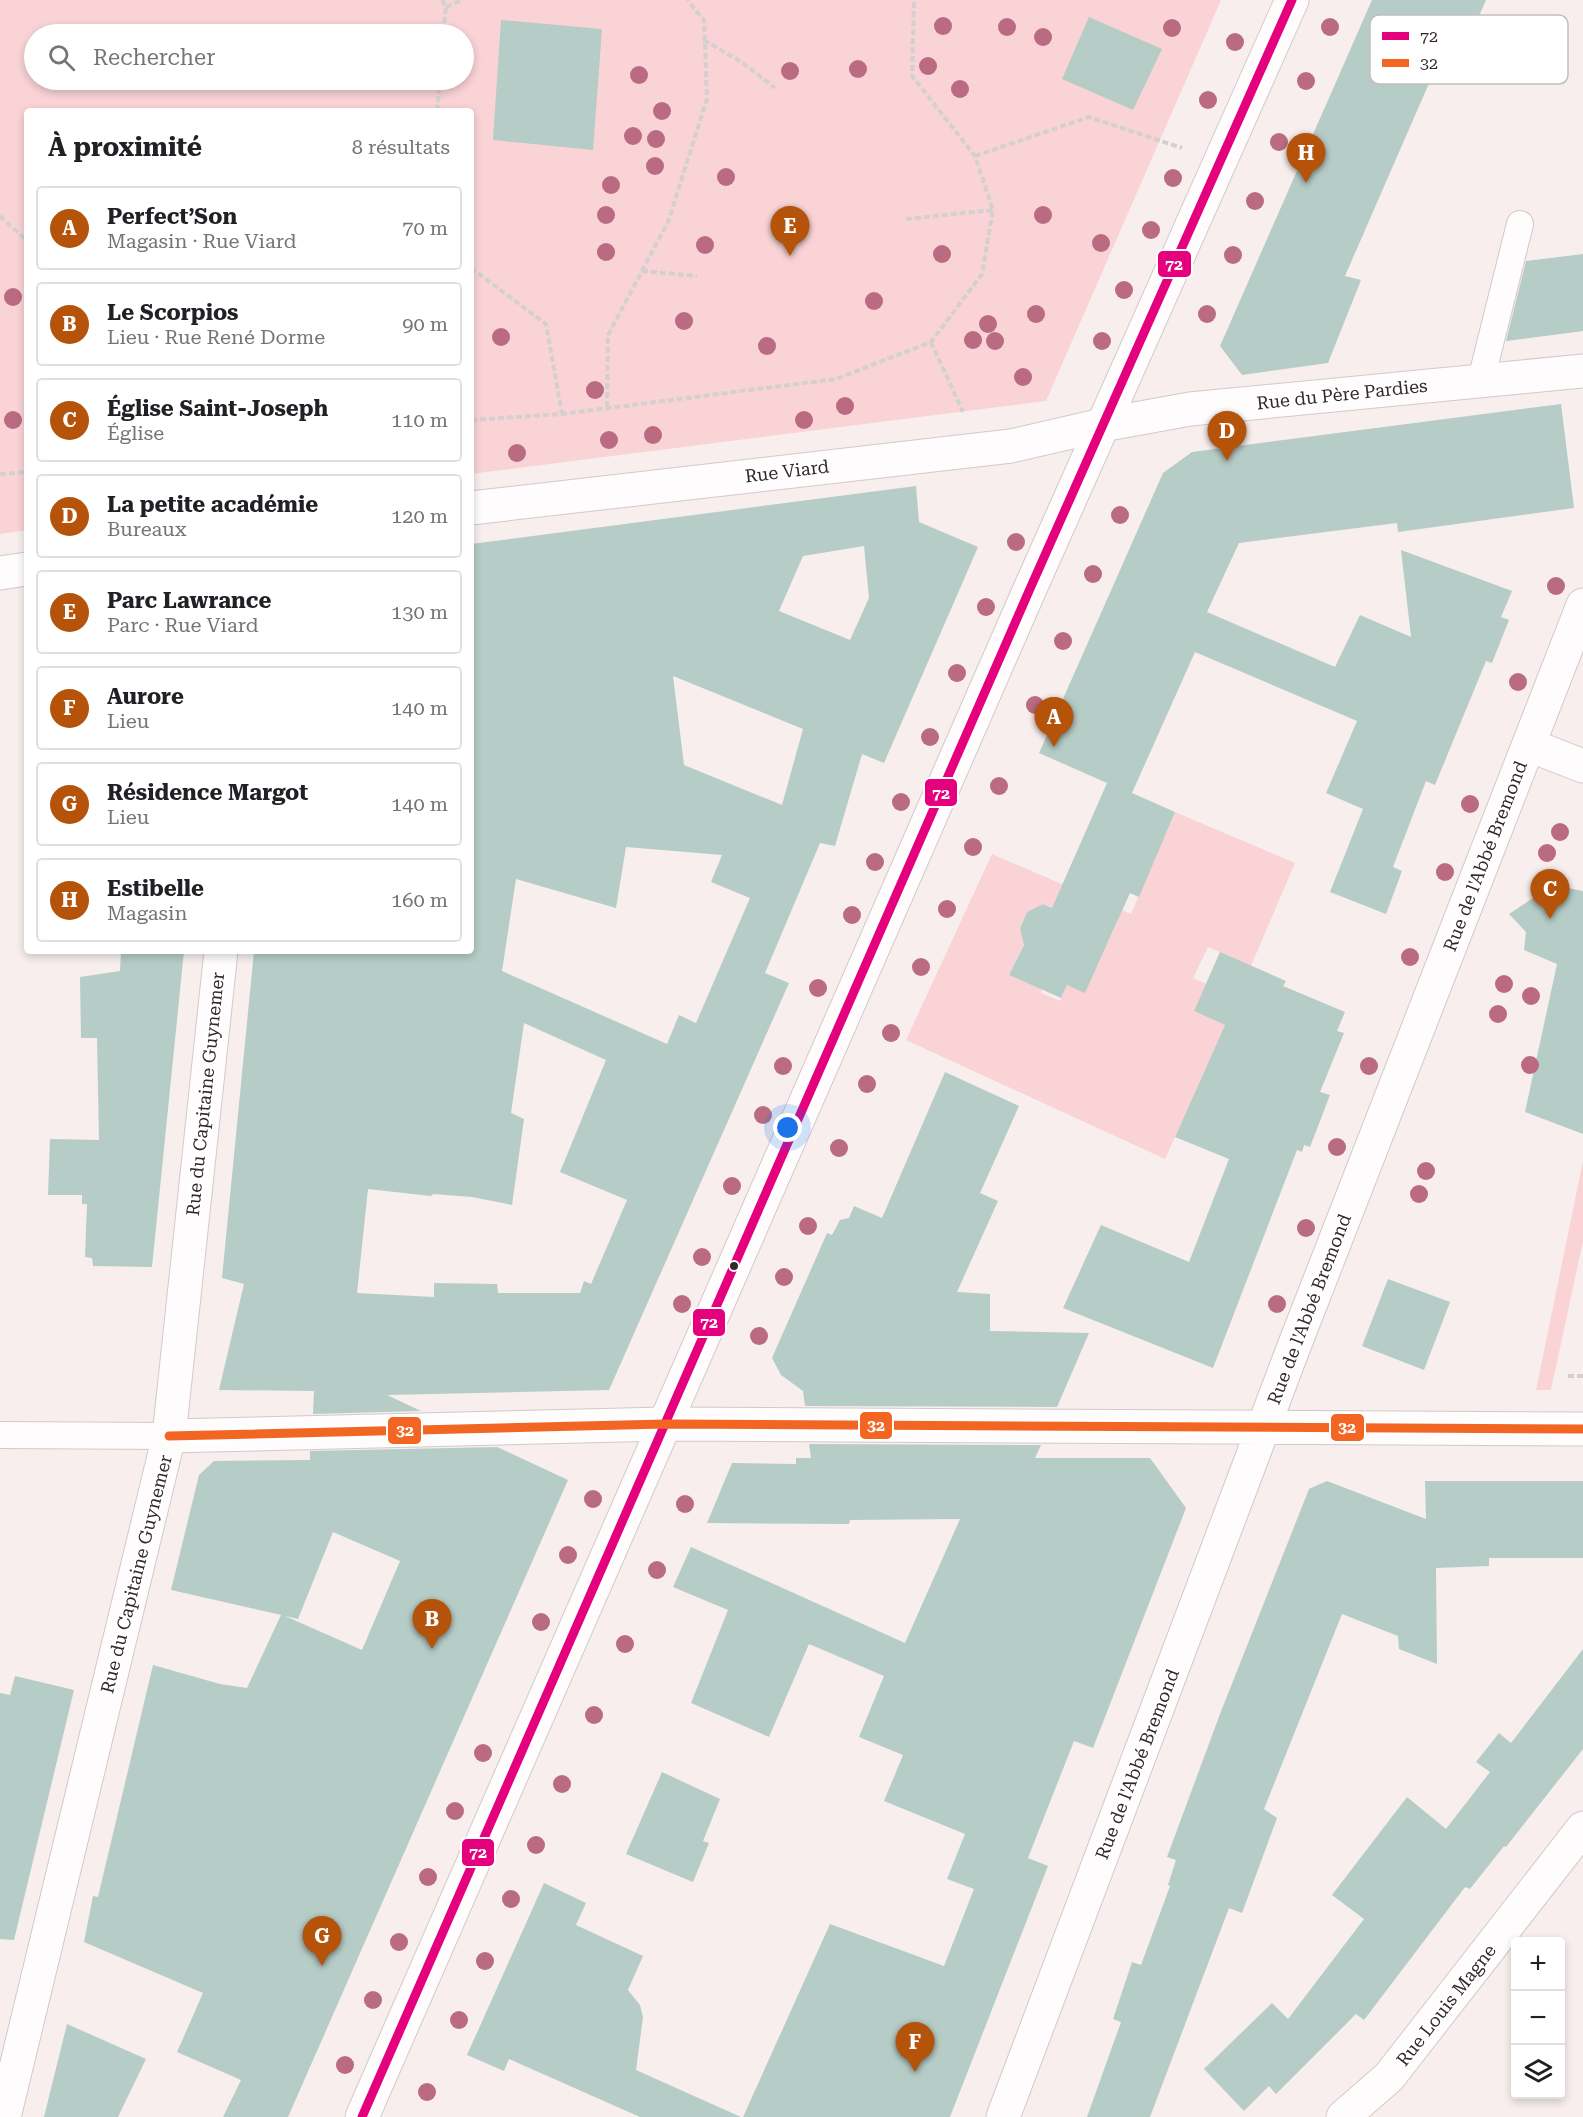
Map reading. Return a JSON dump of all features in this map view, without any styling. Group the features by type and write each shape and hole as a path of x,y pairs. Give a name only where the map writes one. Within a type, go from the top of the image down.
{"street":[{"path":"362,2117 1102,425 1292,0"},
{"name":"Rue du Père Pardies","path":"1102,425 1190,409 1583,371"},
{"name":"Rue Viard","path":"474,508 1011,446 1102,425"},
{"path":"0,573 24,569"},
{"name":"Rue de l'Abbé Bremond","path":"1003,2117 1264,1427 1583,605"},
{"path":"1529,745 1583,766"},
{"name":"Rue du Capitaine Guynemer","path":"4,2117 169,1436 221,954"},
{"path":"169,1436 665,1424 1583,1429"},
{"name":"Rue Louis Magne","path":"1343,2117 1389,2078 1583,1828"}],"lane":[{"path":"1481,380 1520,224"},
{"path":"0,1435 169,1436"}],"path":[{"path":"442,0 446,7 444,24"},
{"path":"446,7 462,0"},
{"path":"608,406 608,335 668,222 707,99 704,20 687,0"},
{"path":"474,420 562,414 608,406 836,379 931,342 982,274 993,210 975,156 912,76 914,0"},
{"path":"704,40 743,63 775,88"},
{"path":"437,108 439,90"},
{"path":"975,156 1089,117 1220,160"},
{"path":"906,219 993,210"},
{"path":"0,216 24,238"},
{"path":"474,270 546,324 562,414"},
{"path":"642,271 697,276"},
{"path":"931,342 981,449"},
{"path":"0,474 24,472"},
{"path":"1569,1376 1583,1376"}],"shaded area":[{"path":"0,0 1221,0 1046,401 474,474 474,108 24,108 24,530 0,534"},
{"path":"1175,812 1295,863 1251,966 1208,947 1193,978 1206,984 1194,1011 1225,1025 1165,1159 906,1040 992,854 1131,914","holes":["1042,903 1070,916 1117,923 1085,992 1067,985 1060,1001 1041,993 1042,989 1009,975 1028,936 1021,933 1020,929 1028,913 1034,908 1038,912"]},
{"path":"1583,1161 1583,1241 1551,1390 1536,1390"}],"building":[{"path":"1372,0 1486,0 1479,15 1370,15 1370,84 1429,84 1345,276 1361,280 1328,363 1242,375 1220,346"},
{"path":"1089,17 1162,49 1133,110 1062,79"},
{"path":"501,20 602,29 593,150 493,140"},
{"path":"1583,254 1583,331 1506,341 1526,261"},
{"path":"1561,404 1574,508 1398,532 1397,523 1239,543 1207,612 1335,667 1360,615 1411,637 1401,550 1512,591 1501,617 1509,620 1492,663 1486,661 1435,785 1426,781 1393,867 1402,871 1386,914 1330,892 1363,809 1326,793 1357,721 1195,652 1132,793 1175,812 1139,897 1130,893 1085,993 1067,985 1061,998 1009,975 1024,945 1020,928 1027,912 1043,904 1052,908 1107,783 1039,753 1163,473 1192,452"},
{"path":"916,486 919,522 978,547 884,763 862,754 835,846 820,843 765,973 789,983 609,1390 387,1395 421,1411 313,1414 314,1391 219,1390 244,1284 222,1278 254,954 474,954 474,544","holes":["864,546 869,598 850,640 779,611 803,556","673,676 803,729 782,805 684,765","626,847 722,855 711,882 750,898 696,1023 679,1015 667,1044 502,971 516,879 616,908","524,1023 606,1060 560,1172 627,1200 591,1284 584,1281 580,1293 498,1293 497,1284 434,1283 434,1297 357,1293 368,1189 431,1196 433,1194 472,1197 512,1205 524,1119 511,1113"]},
{"path":"1534,881 1583,891 1583,1134 1525,1112 1557,964 1524,950 1526,932 1509,914 1533,898"},
{"path":"1220,952 1286,981 1283,986 1345,1012 1337,1031 1344,1033 1320,1092 1330,1095 1310,1147 1304,1145 1302,1152 1297,1150 1213,1368 1063,1308 1101,1225 1189,1262 1229,1159 1175,1137 1225,1025 1194,1011"},
{"path":"121,954 184,954 152,1267 93,1266 92,1258 85,1257 87,1204 82,1204 82,1195 48,1195 50,1139 99,1140 97,1038 81,1038 80,977 120,971"},
{"path":"945,1072 1019,1106 980,1193 998,1201 957,1292 990,1294 990,1331 1089,1333 1057,1407 805,1406 803,1391 781,1375 772,1358 827,1233 832,1235 840,1220 849,1218 854,1206 882,1218"},
{"path":"1388,1279 1450,1302 1424,1370 1362,1346"},
{"path":"809,1444 1041,1445 1035,1458 1150,1458 1186,1508 1093,1748 1074,1741 1028,1858 1048,1866 950,2117 743,2117 830,1924 944,1966 974,1889 947,1879 965,1834 884,1801 903,1755 859,1737 884,1676 809,1644 769,1737 691,1703 728,1610 673,1587 691,1547 905,1643 960,1519 850,1520 849,1524 707,1523 732,1463 796,1464 796,1458 811,1458"},
{"path":"497,1447 568,1480 288,2117 223,2117 241,2080 177,2052 203,1993 84,1942 93,1896 98,1897 153,1665 220,1684 247,1688 281,1615 171,1590 199,1475 214,1461 310,1460 310,1451","holes":["333,1532 400,1561 362,1650 285,1616 298,1619"]},
{"path":"1327,1481 1426,1519 1425,1481 1583,1481 1583,1558 1489,1558 1489,1566 1436,1568 1437,1664 1399,1649 1398,1636 1342,1614 1264,1809 1277,1818 1242,1913 1229,1908 1150,2117 1087,2117 1121,2022 1113,2019 1132,1962 1141,1965 1170,1886 1168,1885 1176,1860 1167,1857 1220,1714 1309,1489"},
{"path":"1583,1649 1583,1749 1506,1847 1504,1846 1470,1889 1465,1887 1364,2020 1356,2014 1276,2094 1269,2086 1244,2111 1204,2069 1272,2003 1288,2019 1364,1919 1332,1895 1407,1797 1446,1829 1490,1772 1476,1762 1499,1733 1511,1743"},
{"path":"15,1676 74,1690 14,1940 0,1939 0,1693 10,1695"},
{"path":"662,1772 720,1799 703,1841 709,1843 693,1882 626,1854"},
{"path":"544,1883 586,1903 576,1925 643,1956 628,1990 640,2005 643,2017 636,2070 741,2117 640,2117 509,2059 504,2071 467,2055"},
{"path":"67,2024 146,2059 118,2117 44,2117"}],"transit line":[{"name":"72","path":"362,2117 1029,591 1292,0"},
{"name":"32","path":"169,1436 665,1424 1583,1429"}],"place":[{"name":"Estibelle","path":"1306,183"},
{"name":"Parc Lawrance","path":"790,256"},
{"name":"La petite académie","path":"1227,461"},
{"name":"Perfect’Son","path":"1054,747"},
{"name":"Église Saint-Joseph","path":"1550,919"},
{"name":"Le Scorpios","path":"432,1649"},
{"name":"Résidence Margot","path":"322,1966"},
{"name":"Aurore","path":"915,2072"}]}
